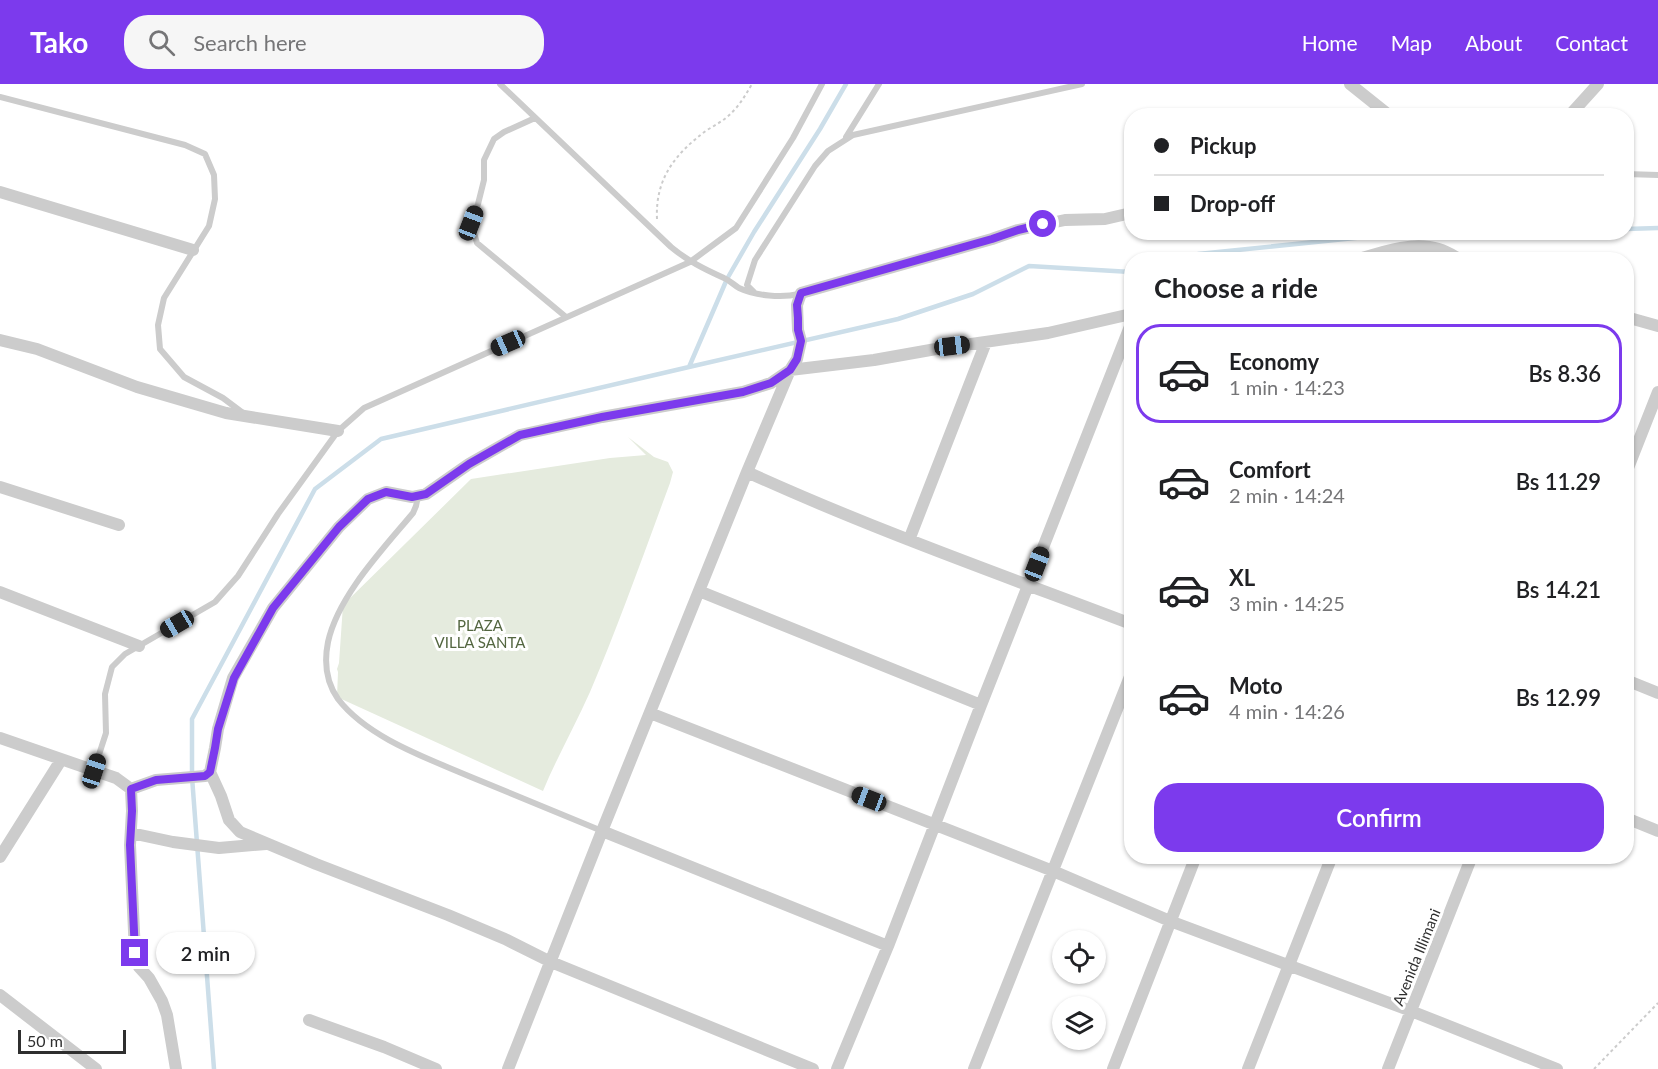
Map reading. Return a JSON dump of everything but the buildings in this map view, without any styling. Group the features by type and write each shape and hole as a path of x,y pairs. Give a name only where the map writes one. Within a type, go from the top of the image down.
{"street":[{"path":"1350,84 1380,108"},
{"path":"1576,108 1598,84"},
{"path":"0,192 193,250"},
{"path":"508,1069 747,472 790,370 797,359 801,341 797,312 801,293 1018,230 1065,220 1105,219 1124,215"},
{"path":"1384,252 1415,246 1432,252"},
{"path":"813,1069 551,962 505,939 448,915 240,832 229,820 210,772 218,729 234,678 273,608 339,527 368,499 386,492 412,497 426,494 469,464 520,435 602,417 743,392 771,383 790,370 874,360 1048,333 1124,316"},
{"path":"1634,318 1658,326"},
{"path":"0,340 37,349 137,387 226,413 338,431"},
{"path":"909,540 986,342"},
{"path":"837,1069 888,946 1124,342"},
{"path":"1634,453 1658,392"},
{"path":"747,472 811,501 909,540 1124,621"},
{"path":"0,487 118,525"},
{"path":"699,591 981,705"},
{"path":"0,592 139,646"},
{"path":"1634,683 1658,693"},
{"path":"974,1069 1124,692"},
{"path":"650,713 1053,871 1170,921 1411,1011 1557,1069"},
{"path":"0,738 117,778 131,789"},
{"path":"0,857 61,760"},
{"path":"131,789 156,780 205,776 210,772"},
{"path":"131,789 130,845 135,953 139,967 162,1001 167,1015 176,1069"},
{"path":"1634,821 1658,831"},
{"path":"602,831 888,946"},
{"path":"131,833 173,842 219,848 269,844"},
{"path":"1113,1069 1193,864"},
{"path":"1248,1069 1329,864"},
{"name":"Avenida Illimani","path":"1388,1069 1469,864"},
{"path":"0,995 96,1069"},
{"path":"309,1020 384,1047 436,1069"}],"lane":[{"path":"500,84 690,262 727,279 740,288 754,292 787,296 801,293"},
{"path":"94,771 106,733 105,694 112,667 125,654 215,602 238,576 278,514 338,431 364,408 690,262 736,228 793,138 822,84"},
{"path":"844,139 879,84"},
{"path":"754,292 747,285 755,260 815,166 828,151 844,139 894,125 1082,84"},
{"path":"0,97 185,145 205,154 214,175 215,200 209,226 164,298 158,325 160,349 184,377 223,398 246,416"},
{"path":"535,118 494,139 484,160 484,180 471,223 477,243 566,317"},
{"path":"1634,174 1658,176"},
{"path":"418,496 413,513 366,572 337,617 328,643 326,658 326,669 332,688 343,704 359,719 399,745 602,831"}],"path":[{"path":"658,234 657,201 669,166 676,156 728,116 752,84"},
{"path":"1594,1069 1658,1003"}],"green space":[{"name":"PLAZA VILLA SANTA","path":"628,437 654,457 668,462 673,472 601,666 543,791 337,697 337,669 343,605 471,479 610,458 646,455"}],"waterway":[{"path":"214,1069 192,777 192,719 315,489 381,439 689,367 727,279 846,84"},
{"path":"1634,229 1658,228"},
{"path":"1218,252 1335,240"},
{"path":"689,367 898,319 973,294 1029,266 1124,272"}],"route":[{"path":"135,953 130,845 131,789 156,780 205,776 210,772 218,729 234,678 273,608 339,527 368,499 386,492 412,497 426,494 469,464 520,435 602,417 743,392 771,383 790,370 797,359 801,341 797,305 801,293 1043,224"}]}
